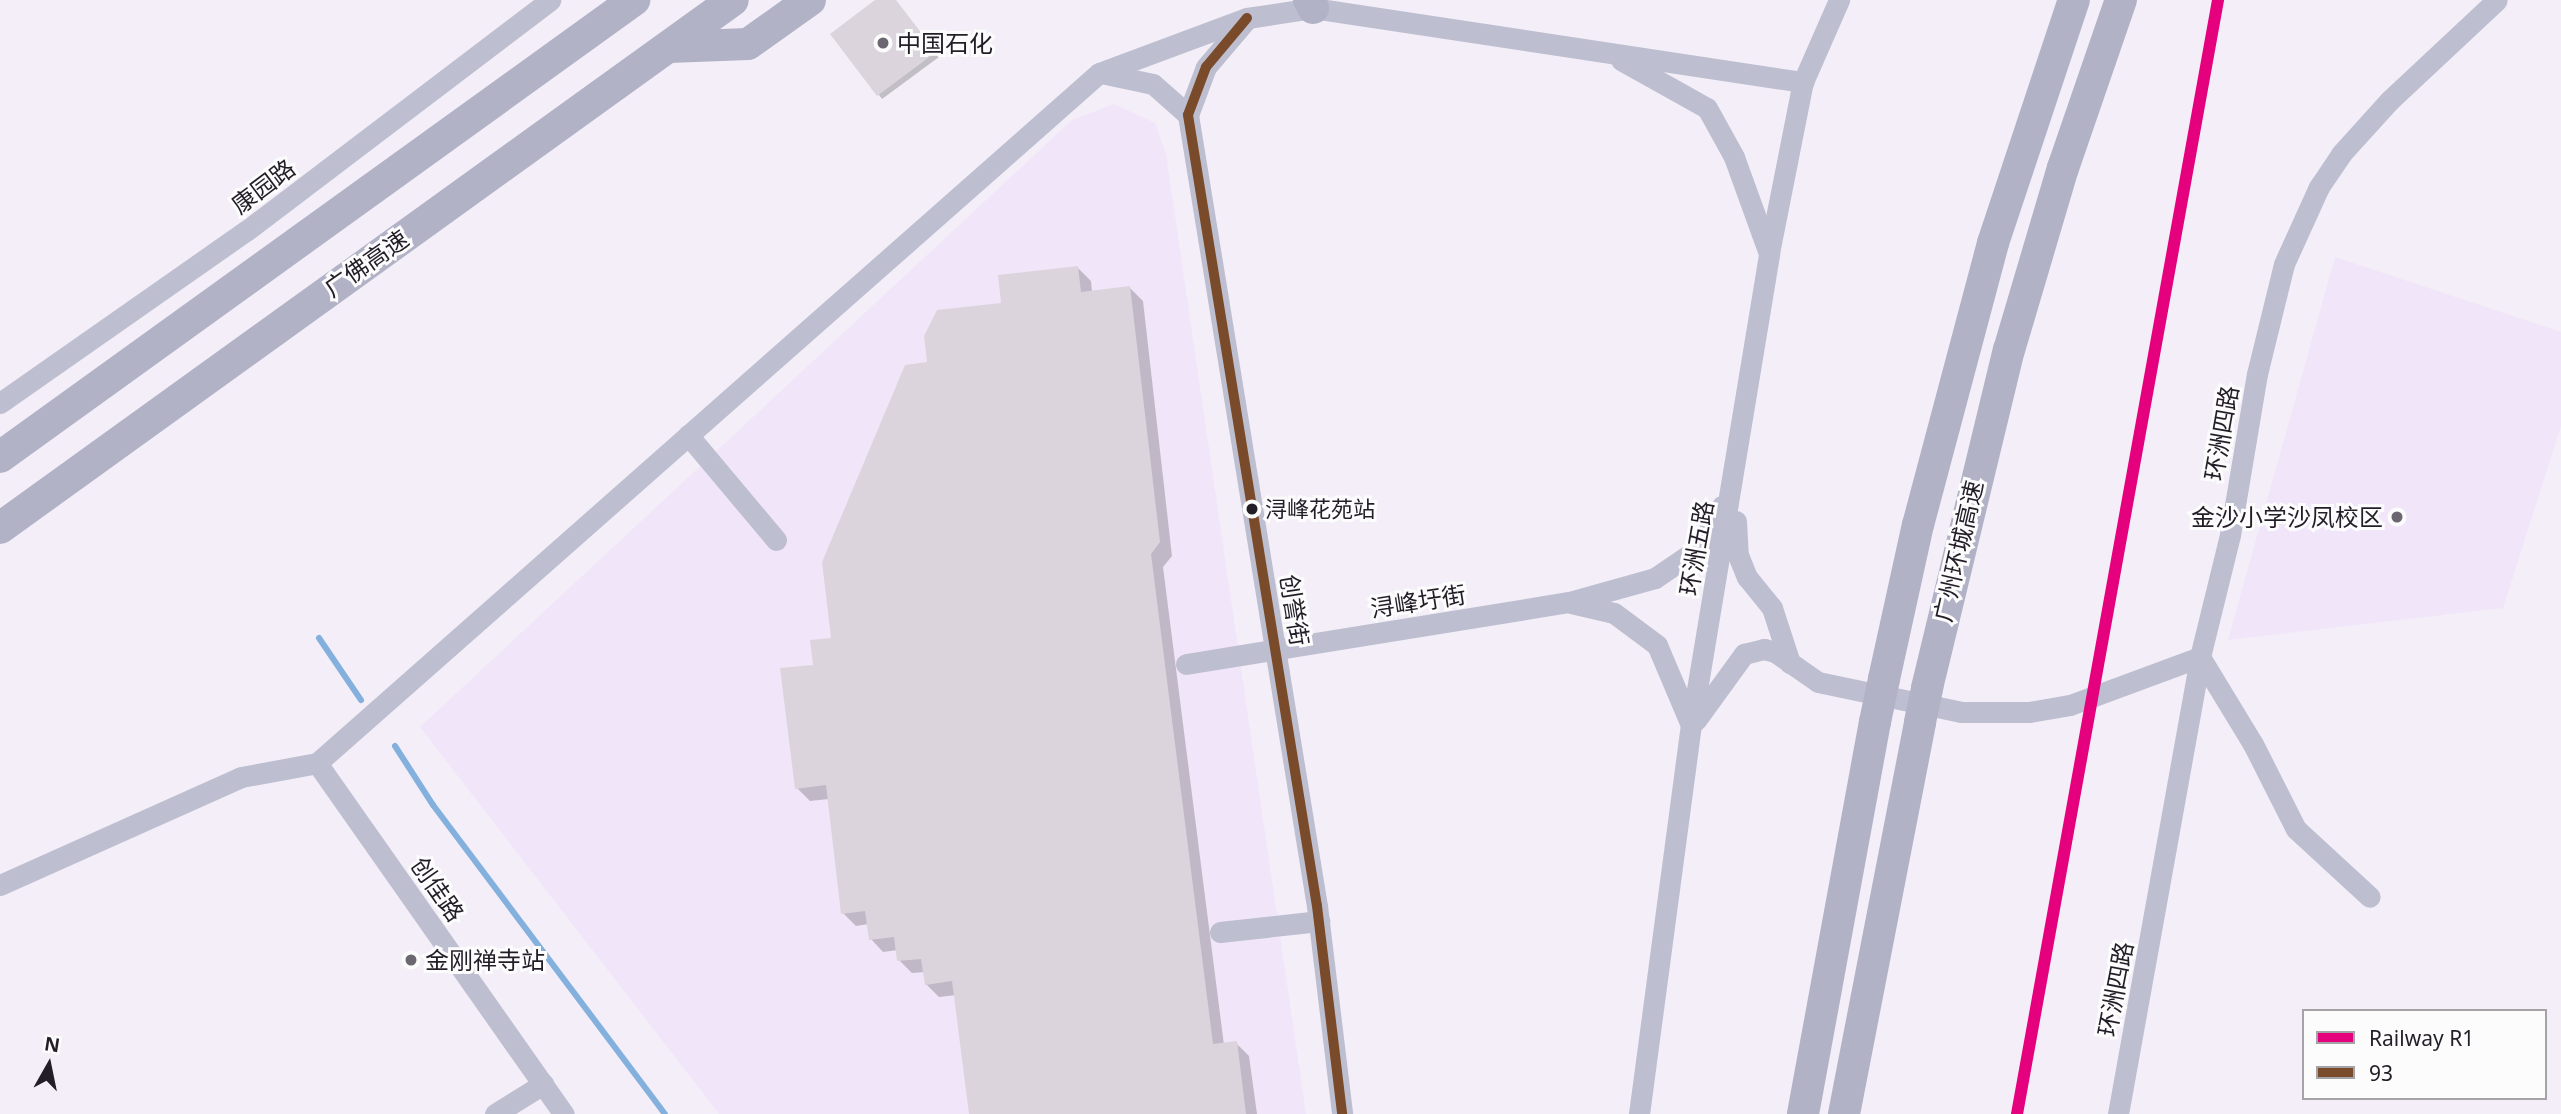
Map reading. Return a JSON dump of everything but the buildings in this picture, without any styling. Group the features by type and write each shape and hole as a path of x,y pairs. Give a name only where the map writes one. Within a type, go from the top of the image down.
{"highway":[{"path":"0,457 634,0"},
{"name":"广佛高速","path":"0,528 733,0"},
{"path":"669,47 748,44 810,0"},
{"path":"1966,342 2054,0"},
{"name":"广州环城高速","path":"1803,1114 1875,722 1918,525 1993,243 2074,0"},
{"name":"广州环城高速","path":"1844,1114 1927,688 2012,338 2060,180 2121,0"}],"street":[{"name":"康园路","path":"0,403 246,231 550,0"},
{"name":"环洲五路","path":"1639,1114 1691,726 1735,479 1769,253 1803,82 1839,0"},
{"name":"环洲四路","path":"2118,1114 2200,657 2230,535 2265,337 2291,245 2319,187 2363,128 2497,0"},
{"path":"0,885 241,777 317,763 1099,73 1247,18 1311,4 1803,82"},
{"path":"1099,73 1153,85 1188,115 1206,68 1247,18"},
{"path":"1607,52 1684,91 1706,108 1734,157 1769,253"},
{"name":"创誉街","path":"1188,115 1318,921 1342,1114"},
{"path":"688,435 776,540"},
{"path":"1735,479 1738,555 1747,577 1772,608 1790,663"},
{"path":"1569,603 1655,578 1699,548 1735,479"},
{"path":"1569,603 1614,613 1657,645 1691,726"},
{"name":"浔峰圩街","path":"1186,664 1569,603"},
{"path":"1691,726 1744,654 1764,649 1790,663 1806,677 1835,687 1961,712 2005,713 2070,705 2200,657 2253,744 2295,829 2370,897"},
{"name":"创佳路","path":"317,763 564,1114"},
{"path":"1220,932 1318,921"},
{"path":"495,1114 542,1084"}],"shaded area":[{"path":"1114,104 1155,123 1166,154 1306,1114 719,1114 420,727 1072,120"},
{"name":"金沙小学沙凤校区","path":"2335,257 2561,332 2561,426 2503,608 2228,640"}],"waterway":[{"path":"319,638 361,700"},
{"path":"395,746 433,805 665,1114"}],"rail line":[{"name":"R1","path":"2017,1114 2218,0"}],"transit line":[{"name":"93","path":"1247,18 1206,67 1188,115 1317,906 1342,1114"}],"place":[{"name":"中国石化","path":"883,43"},
{"name":"浔峰花苑站","path":"1252,509"},
{"name":"金沙小学沙凤校区","path":"2397,517"},
{"name":"金刚禅寺站","path":"411,960"}]}
